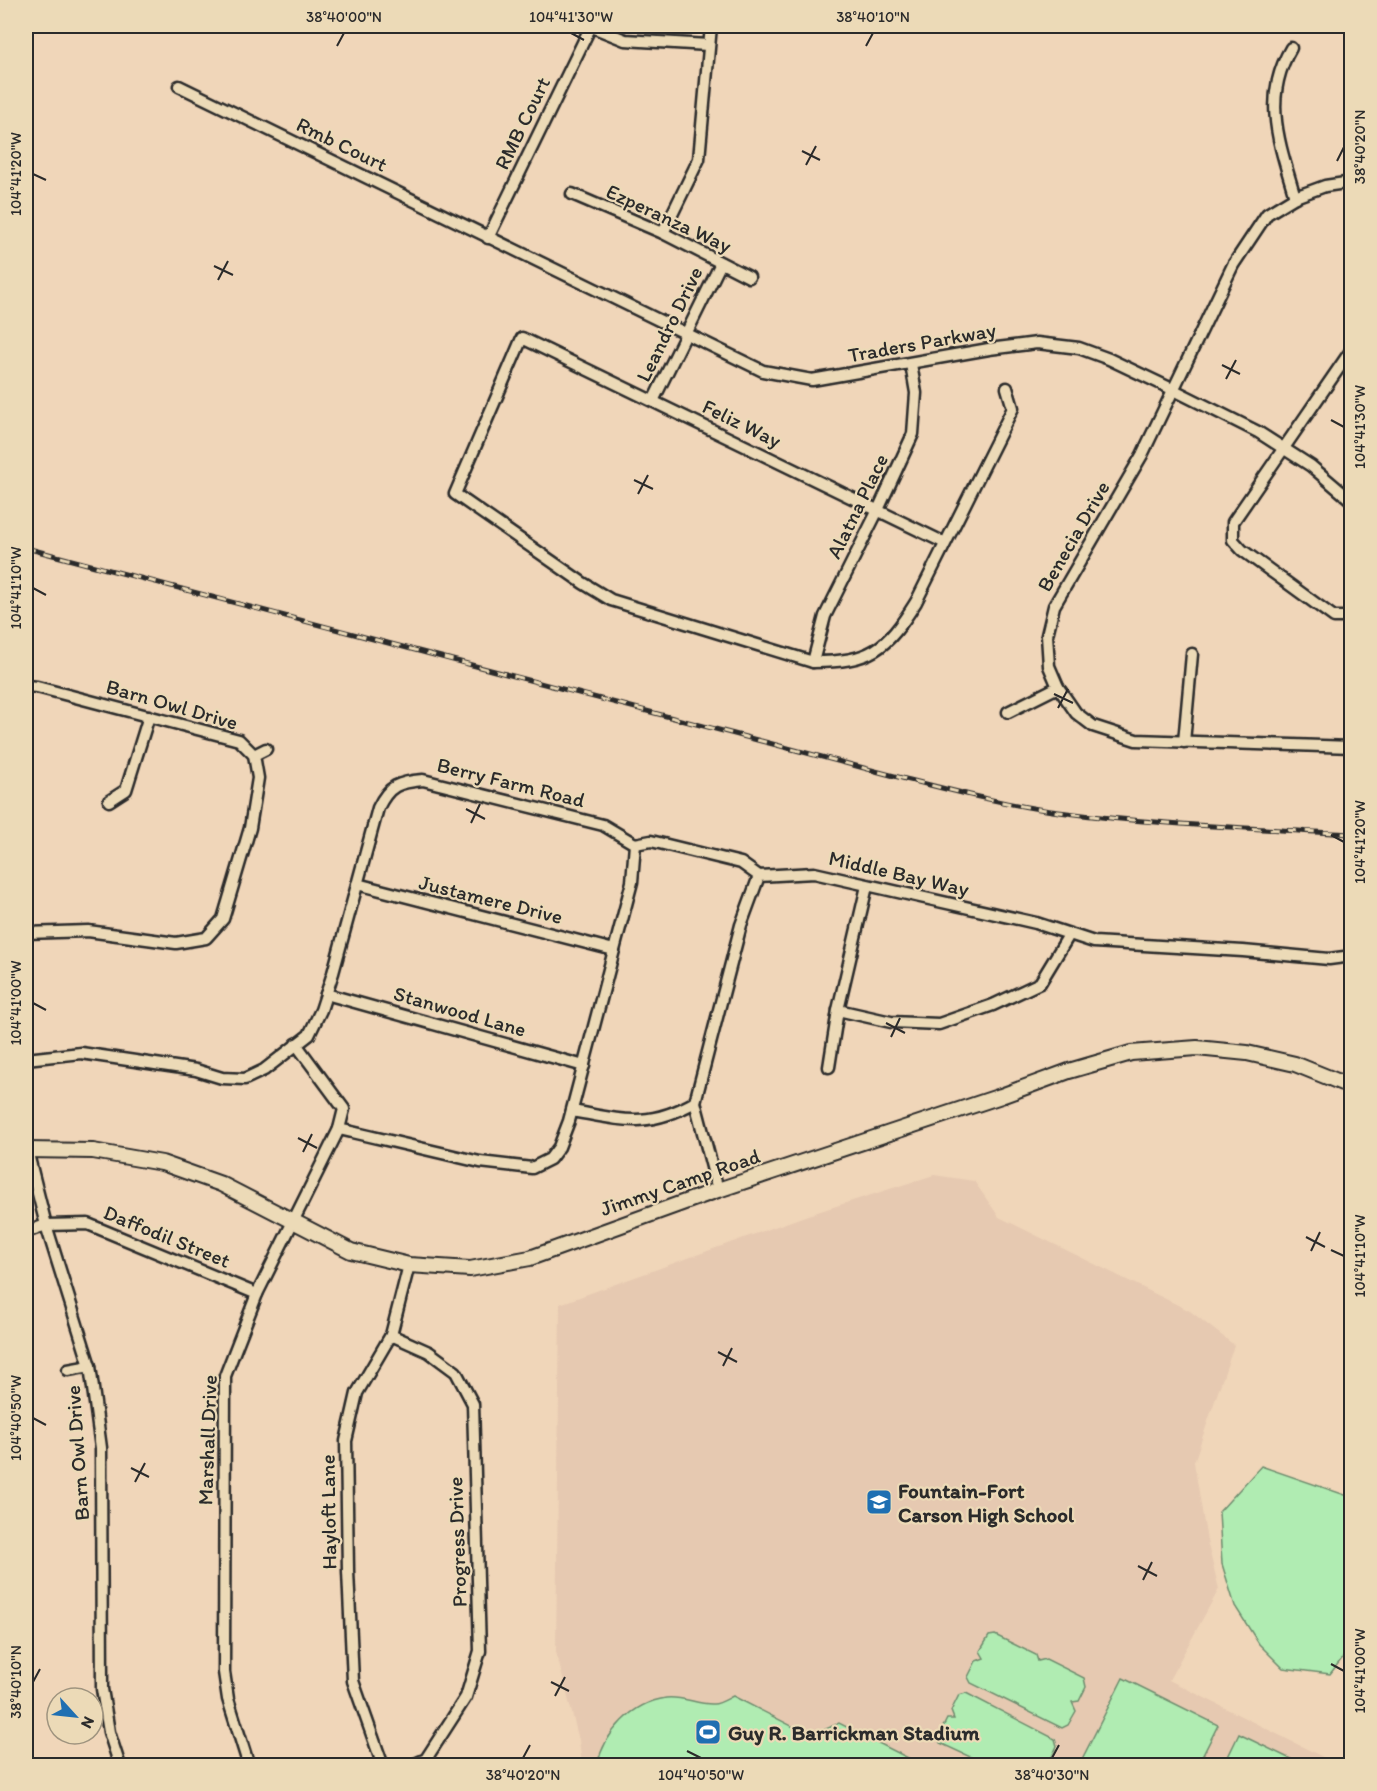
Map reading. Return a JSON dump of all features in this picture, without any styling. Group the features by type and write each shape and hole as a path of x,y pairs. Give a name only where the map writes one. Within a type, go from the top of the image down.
{"street":[{"path":"591,26 625,40 708,45"},
{"name":"RMB Court","path":"488,238 591,26"},
{"path":"663,233 699,159 711,26"},
{"path":"1291,48 1281,66 1275,115 1282,152 1295,197"},
{"name":"Rmb Court","path":"179,86 488,238"},
{"name":"Benecia Drive","path":"1352,182 1324,186 1295,197 1267,214 1233,266 1142,455 1054,606 1047,635 1049,666 1058,687 1076,713 1093,726 1136,740 1352,747"},
{"name":"Ezperanza Way","path":"572,194 663,233 749,277"},
{"name":"Traders Parkway","path":"488,238 763,371 812,380 989,349 1037,343 1079,348 1109,359 1258,432 1311,466 1352,501"},
{"name":"Leandro Drive","path":"653,401 721,263"},
{"name":"Feliz Way","path":"813,662 612,600 583,583 455,494 522,338 945,543"},
{"path":"1352,349 1233,522 1233,540 1242,550 1334,617 1350,617 1352,614"},
{"name":"Alatna Place","path":"813,662 825,616 913,434 916,393 911,364"},
{"path":"813,662 841,662 872,653 897,632 916,602 1013,408 1007,388"},
{"path":"1184,742 1192,654"},
{"name":"Barn Owl Drive","path":"26,686 239,740 254,755 258,778 250,828 223,919 206,938 176,943 88,931 26,933"},
{"path":"1008,712 1058,687"},
{"path":"109,801 126,790 149,716"},
{"path":"254,755 266,749"},
{"name":"Berry Farm Road","path":"26,1059 81,1053 196,1070 222,1078 245,1079 264,1070 309,1035 326,994 378,808 385,792 404,782 423,780 603,825 636,844"},
{"path":"339,1130 480,1162 532,1168 550,1159 559,1147 572,1111 632,882 636,844 651,840 741,863 759,876 741,925 695,1102 718,1190"},
{"name":"Middle Bay Way","path":"759,876 814,873 1036,923 1094,942 1329,959 1352,956"},
{"name":"Justamere Drive","path":"357,884 614,950"},
{"path":"829,1067 838,1010 867,886"},
{"path":"838,1010 891,1022 939,1024 993,1005 1040,983 1069,934"},
{"name":"Stanwood Lane","path":"326,994 584,1066"},
{"name":"Marshall Drive","path":"249,1766 228,1699 224,1672 225,1376 257,1294 339,1130 344,1109 296,1044"},
{"name":"Jimmy Camp Road","path":"26,1149 93,1151 162,1163 221,1184 351,1251 409,1265 470,1269 530,1258 718,1190 1001,1096 1069,1071 1131,1053 1197,1048 1247,1053 1295,1064 1352,1087"},
{"path":"572,1111 630,1121 675,1113 695,1102"},
{"name":"Barn Owl Drive","path":"26,1149 46,1225 90,1366 100,1448 102,1689 109,1731 120,1766"},
{"name":"Daffodil Street","path":"26,1233 46,1225 88,1224 257,1294"},
{"name":"Hayloft Lane","path":"383,1766 353,1682 346,1441 357,1393 391,1335 409,1265"},
{"name":"Progress Drive","path":"391,1335 429,1352 456,1372 473,1404 480,1652 466,1697 426,1759 410,1766"},
{"path":"68,1370 90,1366"}],"shaded area":[{"name":"Fountain-Fort Carson High School","path":"934,1175 974,1181 999,1217 1190,1311 1234,1345 1194,1462 1207,1541 1219,1589 1169,1680 1339,1765 582,1765 579,1740 556,1652 560,1304 808,1215"}],"green space":[{"path":"1261,1466 1351,1497 1351,1647 1330,1674 1283,1668 1259,1644 1235,1606 1222,1564 1219,1512"},
{"path":"995,1635 1036,1655 1038,1661 1046,1659 1084,1678 1086,1687 1079,1701 1072,1702 1076,1711 1068,1725 1062,1728 971,1683 968,1677 976,1661 984,1658 980,1651 989,1636"},
{"path":"1123,1678 1218,1725 1198,1765 1079,1765"},
{"path":"966,1693 1055,1739 1057,1746 1049,1763 1045,1762 1045,1766 992,1765 990,1759 981,1762 940,1743 938,1737 947,1719 954,1719 951,1711 959,1695"},
{"name":"Guy R. Barrickman Stadium","path":"733,1696 811,1736 839,1723 922,1765 597,1765 606,1741 613,1731 631,1713 642,1706 666,1698 714,1704"},
{"path":"1239,1734 1303,1765 1224,1765"}],"railway":[{"path":"26,548 1000,802 1059,812 1132,820 1352,834"}],"place":[{"name":"Fountain-Fort Carson High School","path":"879,1502"},
{"name":"Guy R. Barrickman Stadium","path":"708,1732"}]}
